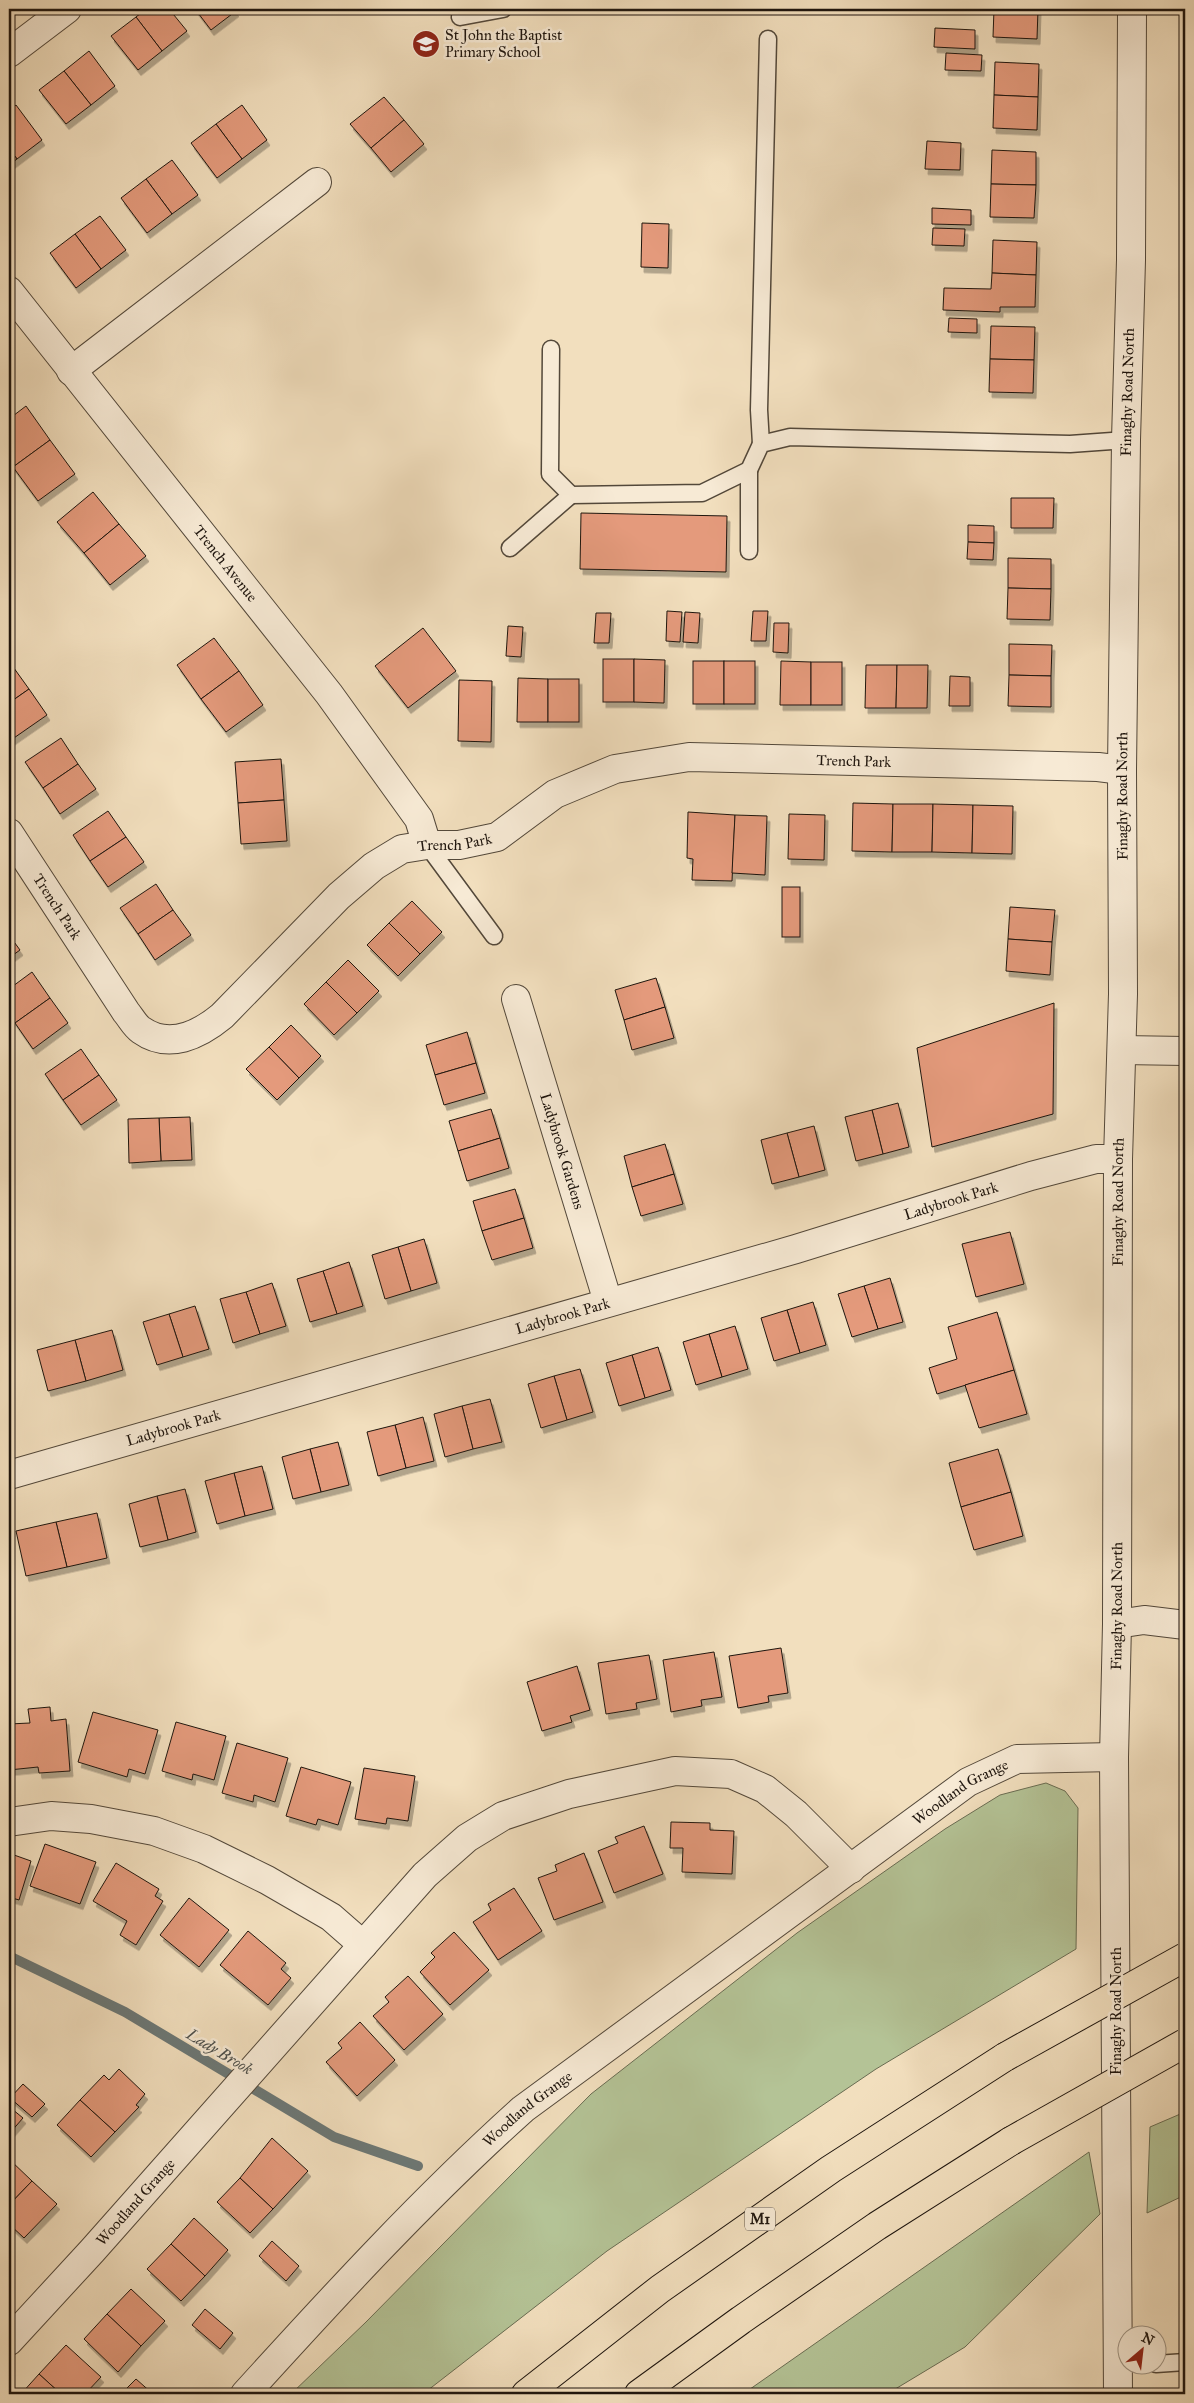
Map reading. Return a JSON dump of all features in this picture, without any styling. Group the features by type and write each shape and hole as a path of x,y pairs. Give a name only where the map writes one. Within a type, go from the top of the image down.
{"highway":[{"name":"M1","path":"526,2394 660,2289 831,2169 1004,2057 1185,1957"},
{"path":"639,2394 740,2320 877,2226 1011,2141 1185,2043"}],"street":[{"path":"9,53 67,9"},
{"name":"Finaghy Road North","path":"1122,2326 1114,1757 1117,1624 1118,1158 1122,1050 1122,770 1126,440 1131,260 1132,9"},
{"path":"71,371 317,182"},
{"name":"Trench Avenue","path":"9,291 329,694 419,819 427,844"},
{"name":"Trench Park","path":"9,832 126,1012 141,1030 160,1039 182,1039 204,1030 222,1016 339,896 374,866 402,848 427,844 459,844 498,837 554,794 615,770 689,758 1098,766 1122,770"},
{"name":"Ladybrook Gardens","path":"516,999 608,1302"},
{"path":"1122,1050 1185,1051"},
{"name":"Ladybrook Park","path":"9,1475 796,1249 1031,1176 1096,1159 1118,1158"},
{"path":"1117,1624 1144,1620 1185,1625"},
{"name":"Woodland Grange","path":"244,2394 474,2152 523,2108 968,1782 1017,1759 1114,1757"},
{"name":"Woodland Grange","path":"14,2325 226,2101 425,1875 467,1838 503,1816 569,1794 674,1771 731,1774 765,1789 796,1814 851,1869"},
{"path":"9,1822 51,1816 92,1819 154,1831 204,1849 267,1880 330,1918 363,1946"},
{"name":"Finaghy Road North","path":"1118,2394 1121,2376"}],"lane":[{"path":"460,17 503,9"},
{"path":"749,551 749,470 761,444 759,410 768,39"},
{"path":"551,349 550,474 571,495"},
{"path":"761,444 790,437 1070,444 1126,440"},
{"path":"510,548 571,495 702,493 749,470"},
{"path":"427,844 494,936"},
{"path":"1166,2363 1185,2362"}],"green space":[{"path":"1046,1783 1065,1791 1078,1808 1076,1949 876,2069 607,2251 423,2394 291,2394 366,2322 591,2094 797,1933 945,1829 1000,1795"},
{"path":"1185,2112 1185,2195 1147,2213 1150,2127"},
{"path":"1089,2152 1100,2214 965,2347 887,2394 743,2394"}],"building":[{"path":"146,9 169,9 187,31 162,51 136,17"},
{"path":"195,9 234,9 236,11 211,30"},
{"path":"994,9 1038,9 1037,39 993,37"},
{"path":"136,17 162,51 138,70 111,36"},
{"path":"935,28 975,30 975,49 934,47"},
{"path":"89,51 115,86 91,105 64,71"},
{"path":"946,53 982,55 981,71 945,70"},
{"path":"995,62 1039,64 1038,97 994,95"},
{"path":"64,71 91,105 66,124 39,90"},
{"path":"994,95 1038,97 1037,130 993,128"},
{"path":"384,97 404,120 371,148 350,124"},
{"path":"16,105 42,140 17,159 9,148 9,111"},
{"path":"242,105 267,140 242,159 216,124"},
{"path":"404,120 424,144 391,172 371,148"},
{"path":"216,124 242,159 217,178 191,143"},
{"path":"927,141 961,143 960,170 925,169"},
{"path":"9,148 17,159 9,165"},
{"path":"992,150 1036,152 1036,185 991,184"},
{"path":"172,160 198,195 172,214 146,179"},
{"path":"146,179 172,214 147,233 121,198"},
{"path":"991,184 1036,185 1034,218 990,217"},
{"path":"932,208 971,210 971,225 932,224"},
{"path":"100,216 126,250 101,269 75,234"},
{"path":"642,223 669,224 668,268 641,267"},
{"path":"933,228 965,229 964,246 932,245"},
{"path":"75,234 101,269 76,288 50,253"},
{"path":"993,240 1037,242 1036,275 992,273"},
{"path":"992,273 1036,275 1035,307 1000,307 1000,312 943,310 944,288 991,289"},
{"path":"949,318 977,319 977,333 948,332"},
{"path":"991,326 1035,327 1034,360 990,359"},
{"path":"990,359 1034,360 1033,393 989,392"},
{"path":"26,406 50,440 13,467 9,461 9,419"},
{"path":"50,440 75,474 38,501 13,467"},
{"path":"93,492 119,524 84,553 57,522"},
{"path":"1011,498 1054,498 1053,528 1011,528"},
{"path":"581,513 727,516 726,572 580,569"},
{"path":"119,524 146,556 110,585 84,553"},
{"path":"968,525 994,526 994,543 968,542"},
{"path":"968,542 994,543 993,560 967,559"},
{"path":"1008,558 1051,559 1051,589 1008,588"},
{"path":"1008,588 1051,589 1050,620 1007,619"},
{"path":"667,611 682,612 680,642 666,641"},
{"path":"753,611 768,611 766,641 751,641"},
{"path":"685,612 700,613 698,643 683,642"},
{"path":"596,613 611,613 609,643 594,643"},
{"path":"774,623 789,623 788,653 773,652"},
{"path":"508,626 523,627 521,657 506,656"},
{"path":"423,628 456,671 408,708 375,666"},
{"path":"214,638 239,671 201,699 177,665"},
{"path":"1009,644 1052,645 1051,676 1009,675"},
{"path":"603,659 634,659 634,702 603,702"},
{"path":"634,659 665,660 664,703 634,702"},
{"path":"693,661 724,661 724,704 693,704"},
{"path":"724,661 755,661 755,704 724,704"},
{"path":"781,661 811,662 811,705 780,705"},
{"path":"811,662 842,662 842,705 811,705"},
{"path":"11,664 29,689 9,703 9,665"},
{"path":"866,665 897,665 896,708 865,708"},
{"path":"897,665 928,665 927,708 896,708"},
{"path":"239,671 263,705 226,732 201,699"},
{"path":"1009,675 1051,676 1051,707 1008,706"},
{"path":"950,676 970,677 970,706 949,706"},
{"path":"518,678 548,679 548,722 517,722"},
{"path":"548,679 579,679 579,722 548,722"},
{"path":"459,680 492,681 491,742 458,741"},
{"path":"29,689 47,715 11,740 9,736 9,703"},
{"path":"61,738 78,764 43,788 25,762"},
{"path":"281,759 284,800 238,803 235,762"},
{"path":"78,764 96,789 60,814 43,788"},
{"path":"284,800 287,841 241,844 238,803"},
{"path":"853,803 893,804 892,852 852,851"},
{"path":"893,804 933,804 932,852 892,852"},
{"path":"933,804 973,805 972,853 932,852"},
{"path":"973,805 1013,806 1012,854 972,853"},
{"path":"108,811 126,837 90,861 73,835"},
{"path":"688,812 735,815 732,881 692,880 693,859 687,858"},
{"path":"789,814 825,815 824,860 788,859"},
{"path":"735,815 767,816 765,875 732,873"},
{"path":"126,837 144,862 108,887 90,861"},
{"path":"156,884 173,910 138,934 120,908"},
{"path":"782,887 800,887 800,937 782,937"},
{"path":"412,901 442,932 420,954 389,923"},
{"path":"1010,907 1055,910 1052,942 1008,939"},
{"path":"173,910 191,935 155,960 138,934"},
{"path":"389,923 420,954 398,976 367,945"},
{"path":"9,935 20,950 9,958"},
{"path":"1008,939 1052,942 1050,975 1006,971"},
{"path":"348,960 379,991 357,1013 326,982"},
{"path":"32,972 50,998 15,1023 9,1014 9,989"},
{"path":"656,978 665,1007 624,1020 615,990"},
{"path":"326,982 357,1013 334,1035 304,1004"},
{"path":"50,998 68,1023 33,1049 15,1023"},
{"path":"1054,1003 1053,1114 932,1147 917,1048"},
{"path":"665,1007 674,1038 632,1050 624,1020"},
{"path":"291,1025 321,1056 299,1078 269,1047"},
{"path":"467,1032 476,1063 435,1075 426,1045"},
{"path":"269,1047 299,1078 277,1100 246,1069"},
{"path":"81,1049 99,1075 63,1100 45,1074"},
{"path":"476,1063 485,1093 444,1105 435,1075"},
{"path":"99,1075 117,1100 81,1125 63,1100"},
{"path":"898,1103 909,1147 883,1154 872,1110"},
{"path":"491,1109 500,1138 458,1151 449,1121"},
{"path":"872,1110 883,1154 856,1161 845,1117"},
{"path":"190,1117 192,1160 161,1161 159,1118"},
{"path":"159,1118 161,1161 129,1163 128,1119"},
{"path":"814,1126 825,1170 799,1177 787,1133"},
{"path":"787,1133 799,1177 772,1184 761,1140"},
{"path":"500,1138 509,1168 467,1181 458,1151"},
{"path":"665,1144 674,1174 632,1187 624,1156"},
{"path":"674,1174 683,1204 641,1216 632,1187"},
{"path":"515,1189 524,1218 482,1231 473,1201"},
{"path":"524,1218 533,1248 492,1260 482,1231"},
{"path":"1010,1232 1024,1284 976,1297 962,1244"},
{"path":"424,1239 437,1283 411,1291 398,1247"},
{"path":"398,1247 411,1291 385,1299 372,1255"},
{"path":"349,1262 363,1306 337,1314 323,1271"},
{"path":"323,1271 337,1314 310,1322 297,1279"},
{"path":"890,1278 903,1322 878,1329 864,1286"},
{"path":"272,1283 286,1326 260,1334 246,1292"},
{"path":"864,1286 878,1329 852,1337 838,1294"},
{"path":"246,1292 260,1334 233,1343 220,1299"},
{"path":"813,1302 826,1345 800,1353 787,1310"},
{"path":"195,1306 209,1349 183,1357 169,1314"},
{"path":"787,1310 800,1353 774,1361 761,1318"},
{"path":"997,1312 1014,1370 937,1394 929,1368 957,1359 948,1327"},
{"path":"169,1314 183,1357 157,1365 143,1322"},
{"path":"735,1326 748,1369 722,1377 709,1334"},
{"path":"112,1330 123,1370 86,1381 75,1340"},
{"path":"709,1334 722,1377 696,1385 683,1342"},
{"path":"75,1340 86,1381 48,1391 37,1350"},
{"path":"658,1347 671,1390 645,1398 632,1355"},
{"path":"632,1355 645,1398 619,1406 606,1363"},
{"path":"580,1369 593,1412 567,1420 554,1376"},
{"path":"1014,1370 1027,1414 979,1428 965,1385"},
{"path":"554,1376 567,1420 541,1428 528,1384"},
{"path":"490,1399 502,1442 473,1449 462,1406"},
{"path":"462,1406 473,1449 445,1457 434,1414"},
{"path":"423,1417 434,1461 406,1468 395,1425"},
{"path":"395,1425 406,1468 378,1476 367,1432"},
{"path":"338,1442 349,1485 321,1492 310,1449"},
{"path":"310,1449 321,1492 293,1499 282,1457"},
{"path":"998,1449 1011,1492 961,1507 949,1463"},
{"path":"262,1466 273,1509 245,1516 234,1473"},
{"path":"234,1473 245,1516 217,1524 205,1481"},
{"path":"185,1489 196,1532 168,1540 157,1496"},
{"path":"1011,1492 1023,1536 974,1550 961,1507"},
{"path":"157,1496 168,1540 140,1547 129,1504"},
{"path":"97,1513 107,1558 67,1567 56,1522"},
{"path":"56,1522 67,1567 26,1576 16,1531"},
{"path":"781,1648 788,1693 768,1696 769,1702 738,1708 729,1656"},
{"path":"714,1652 722,1697 701,1700 702,1706 671,1712 663,1660"},
{"path":"649,1655 657,1699 636,1703 637,1709 606,1714 598,1663"},
{"path":"577,1666 590,1710 570,1716 572,1722 542,1731 527,1682"},
{"path":"50,1707 51,1721 66,1719 70,1771 39,1773 38,1767 9,1770 9,1724 30,1723 28,1709"},
{"path":"93,1712 158,1730 145,1774 129,1769 127,1777 78,1762"},
{"path":"176,1722 226,1736 214,1780 193,1774 192,1780 162,1771"},
{"path":"237,1743 288,1758 275,1802 254,1795 253,1802 222,1793"},
{"path":"301,1767 351,1782 338,1825 318,1819 316,1825 286,1816"},
{"path":"364,1768 415,1776 408,1821 387,1818 386,1824 355,1819"},
{"path":"671,1822 710,1823 710,1830 734,1831 732,1874 682,1872 683,1848 670,1848"},
{"path":"644,1826 663,1874 614,1893 598,1851 618,1843 615,1837"},
{"path":"45,1844 96,1862 80,1904 30,1886"},
{"path":"584,1853 603,1902 554,1920 538,1878 557,1871 555,1865"},
{"path":"14,1855 31,1861 19,1900 9,1897 9,1872"},
{"path":"116,1863 159,1889 155,1896 163,1901 136,1945 120,1935 127,1921 93,1901"},
{"path":"514,1888 542,1931 498,1960 473,1922 491,1910 488,1904"},
{"path":"189,1898 229,1930 199,1967 160,1935"},
{"path":"248,1931 286,1963 281,1969 291,1978 268,2005 220,1965"},
{"path":"454,1932 489,1970 450,2005 420,1972 435,1957 431,1953"},
{"path":"408,1976 443,2014 404,2050 373,2016 389,2002 385,1997"},
{"path":"360,2022 395,2060 357,2096 326,2062 342,2048 338,2043"},
{"path":"119,2069 145,2094 136,2105 139,2107 115,2132 80,2100 104,2075 109,2080"},
{"path":"23,2084 45,2104 32,2117 10,2098"},
{"path":"80,2100 115,2132 91,2157 57,2125"},
{"path":"12,2109 23,2118 9,2134 9,2112"},
{"path":"272,2138 308,2171 273,2209 240,2178"},
{"path":"9,2159 32,2181 9,2205"},
{"path":"240,2178 273,2209 250,2233 217,2202"},
{"path":"32,2181 57,2204 24,2238 9,2224 9,2205"},
{"path":"194,2218 228,2250 205,2276 171,2244"},
{"path":"272,2241 299,2266 286,2281 259,2256"},
{"path":"171,2244 205,2276 181,2301 147,2269"},
{"path":"131,2289 165,2321 141,2346 107,2314"},
{"path":"205,2309 233,2333 220,2349 192,2325"},
{"path":"107,2314 141,2346 118,2372 84,2339"},
{"path":"66,2345 101,2377 85,2394 61,2394 39,2374"},
{"path":"39,2374 61,2394 21,2394"},
{"path":"136,2379 153,2394 129,2394 125,2390"}],"waterway":[{"name":"Lady Brook","path":"9,1956 125,2012 334,2137 418,2166"}],"place":[{"name":"St John the Baptist Primary School","path":"426,44"}]}
